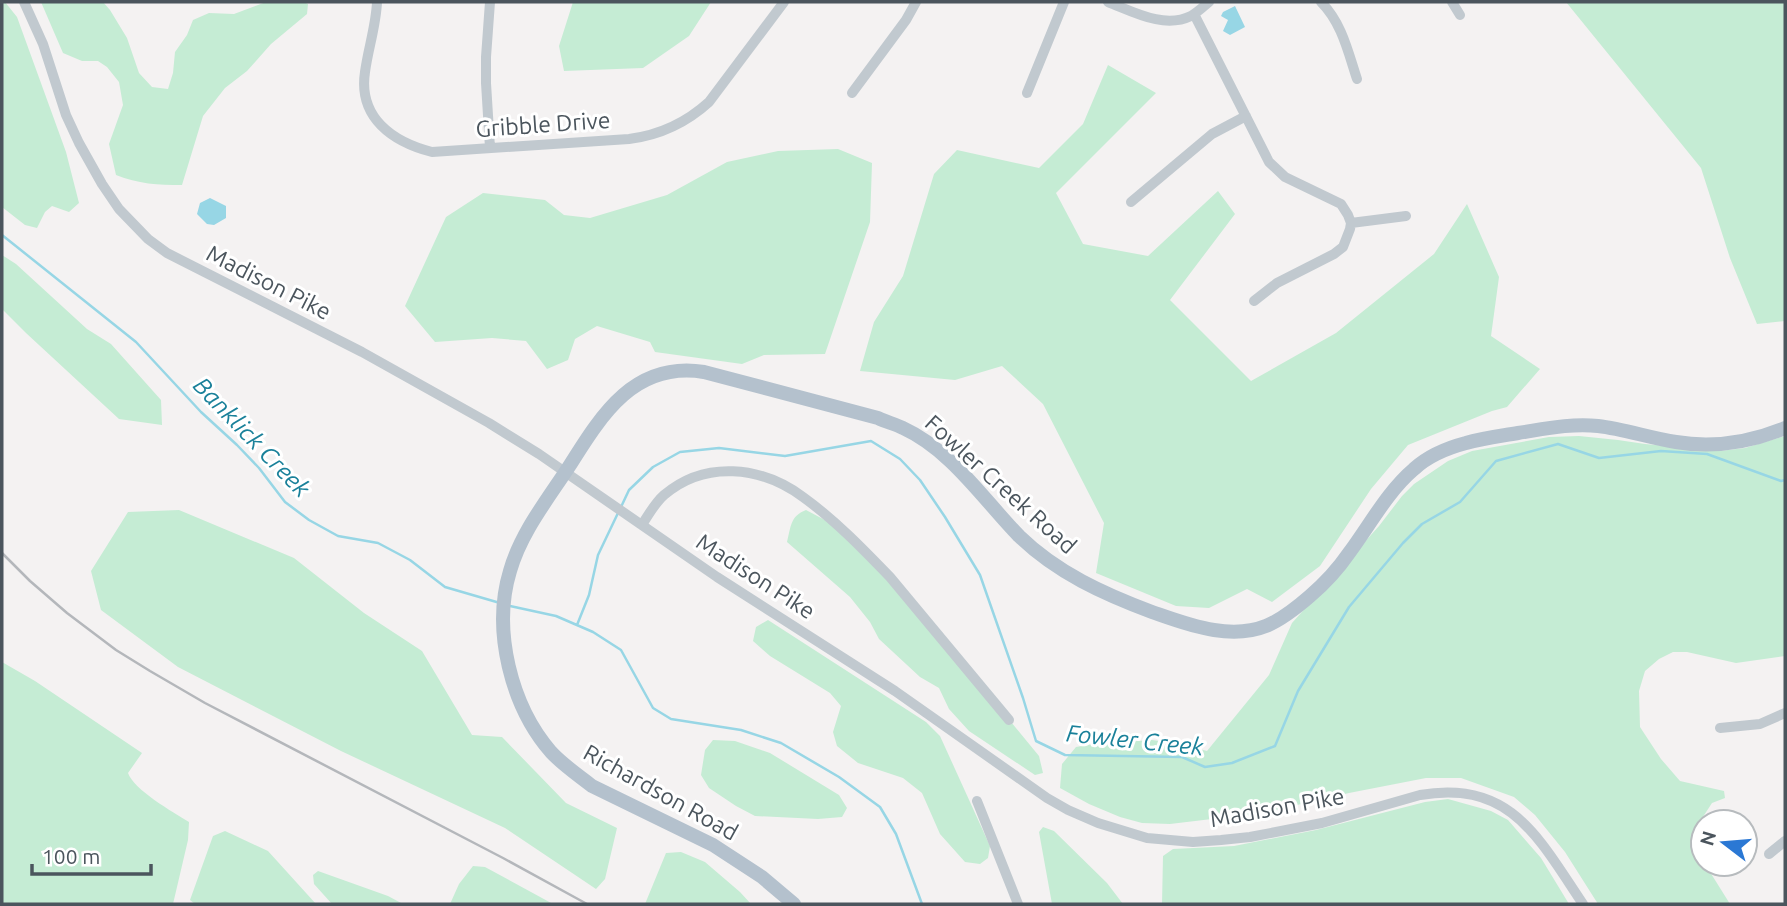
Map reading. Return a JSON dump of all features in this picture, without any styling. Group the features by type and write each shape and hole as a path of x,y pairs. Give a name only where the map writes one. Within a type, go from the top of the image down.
{"main road":[{"name":"Fowler Creek Road","path":"565,471 610,406 636,384 670,372 693,370 711,373 878,418 904,428 929,443 1020,536 1065,572 1117,599 1172,620 1212,630 1240,632 1268,625 1289,615 1339,566 1391,494 1411,472 1437,453 1480,439 1577,425 1598,426 1686,443 1718,444 1747,440 1785,428"},
{"name":"Richardson Road","path":"565,471 517,552 506,587 504,634 509,669 522,707 551,752 592,786 713,845 762,877 794,904"}],"street":[{"name":"Madison Pike","path":"24,2 43,44 66,115 79,143 119,209 148,239 167,253 410,378 489,423 565,471 717,577 895,691 1047,798 1098,824 1147,838 1193,842 1221,840 1322,823 1420,795 1456,792 1473,794 1499,804 1530,829 1583,904"},
{"name":"Gribble Drive","path":"377,2 364,75 370,110 377,121 399,141 432,152 638,138 678,125 709,102 783,2"},
{"path":"490,2 486,83 490,148"},
{"path":"852,93 916,2"},
{"path":"1027,93 1064,2"},
{"path":"1108,2 1162,20 1182,19 1194,14 1209,2"},
{"path":"1321,2 1328,8 1340,29 1357,79"},
{"path":"1452,2 1460,15"},
{"path":"1194,14 1274,169 1284,177 1341,204 1351,223 1348,238 1335,254 1277,284 1254,301"},
{"path":"1131,202 1212,134 1246,116"},
{"path":"1351,223 1406,216"},
{"path":"642,525 665,494 693,478 714,471 750,473 782,484 802,496 872,557 1009,720"},
{"path":"1720,728 1760,724 1785,713"},
{"path":"977,800 1018,904"},
{"path":"1769,853 1785,841"}],"green space":[{"path":"2,2 5,2 17,17 66,152 79,203 69,212 52,206 45,212 37,228 25,225 2,207"},
{"path":"41,2 103,2 127,38 139,73 152,87 168,89 175,52 187,35 193,20 209,13 234,14 266,2 308,4 307,14 271,44 247,71 225,88 203,116 182,185 173,185 140,182 116,175 109,144 123,105 119,82 107,67 98,61 82,61 63,53"},
{"path":"573,2 711,2 689,36 643,68 564,71 559,46"},
{"path":"1566,2 1785,2 1785,321 1757,324 1730,258 1701,168"},
{"path":"1108,65 1156,93 1056,193 1083,244 1148,256 1218,191 1235,214 1170,300 1251,381 1336,333 1434,254 1467,204 1499,277 1491,336 1540,369 1507,407 1408,445 1371,489 1320,566 1272,602 1247,589 1209,608 1176,606 1096,573 1104,523 1043,404 1002,366 955,380 860,371 874,322 903,276 934,174 957,150 1039,168 1083,124"},
{"path":"838,149 872,163 870,222 825,354 764,355 742,364 655,352 650,342 597,326 575,339 568,360 547,369 526,341 492,338 435,342 405,306 446,217 483,193 545,200 564,215 590,218 667,195 727,162 778,151"},
{"path":"2,255 16,264 87,329 111,344 161,400 162,425 119,419 2,309"},
{"path":"1579,436 1720,451 1745,448 1785,436 1785,656 1736,663 1687,652 1673,652 1645,671 1639,691 1640,727 1661,759 1680,781 1724,791 1725,798 1712,803 1709,808 1689,808 1689,878 1714,878 1730,904 1598,904 1565,852 1535,815 1514,797 1461,778 1426,778 1262,813 1170,824 1142,823 1120,817 1060,788 1062,764 1076,747 1152,740 1207,751 1269,675 1292,623 1414,484 1448,461 1472,451 1549,437"},
{"path":"179,510 294,558 364,613 422,651 472,735 502,737 566,803 617,828 605,879 596,889 505,828 341,751 178,667 101,610 91,571 128,512"},
{"path":"806,510 840,528 930,623 1039,756 1043,773 1035,775 969,731 949,709 939,688 920,677 879,639 870,622 850,597 787,542 794,519"},
{"path":"768,620 926,722 940,736 990,846 988,858 980,864 965,862 940,834 922,793 903,778 858,763 837,746 833,732 841,706 830,693 770,656 753,641 756,627"},
{"path":"2,662 142,753 128,773 132,780 155,800 189,822 188,840 173,904 2,904"},
{"path":"713,740 735,741 770,753 839,795 847,808 842,817 818,819 755,816 709,788 701,775 705,750"},
{"path":"1448,799 1491,811 1508,820 1541,858 1569,904 1162,904 1163,856 1173,849 1234,846"},
{"path":"1043,827 1054,831 1107,883 1123,904 1052,904 1039,832"},
{"path":"225,831 268,851 316,904 195,904 190,900 213,836"},
{"path":"681,852 705,862 751,904 645,904 666,853"},
{"path":"473,866 485,867 553,904 450,904 459,884"},
{"path":"318,871 403,904 332,904 314,884 313,875"}],"water":[{"path":"1235,6 1245,27 1230,35 1223,31 1228,20 1221,16"},
{"path":"210,198 226,206 226,218 214,225 207,224 197,214 200,203"}],"waterway":[{"name":"Banklick Creek","path":"2,235 136,342 201,412 259,468 285,502 309,520 338,536 378,543 410,560 445,587 500,603"},
{"name":"Fowler Creek","path":"621,507 629,490 653,467 680,452 719,448 785,456 871,441 900,459 920,480 980,575 1036,741 1065,755 1182,757 1205,767 1232,763 1275,746 1298,691 1349,607 1422,524 1460,502 1496,461 1558,444 1599,458 1661,451 1707,454 1781,481 1785,480"},
{"name":"Fowler Creek","path":"577,625 589,595 598,555 618,513"},
{"name":"Banklick Creek","path":"510,606 556,616 593,632 621,650 653,708 671,719 741,730 781,743 839,777 880,807 896,834 922,904"}],"railway":[{"path":"2,553 67,613 116,650 150,671 205,703 587,904"}]}
